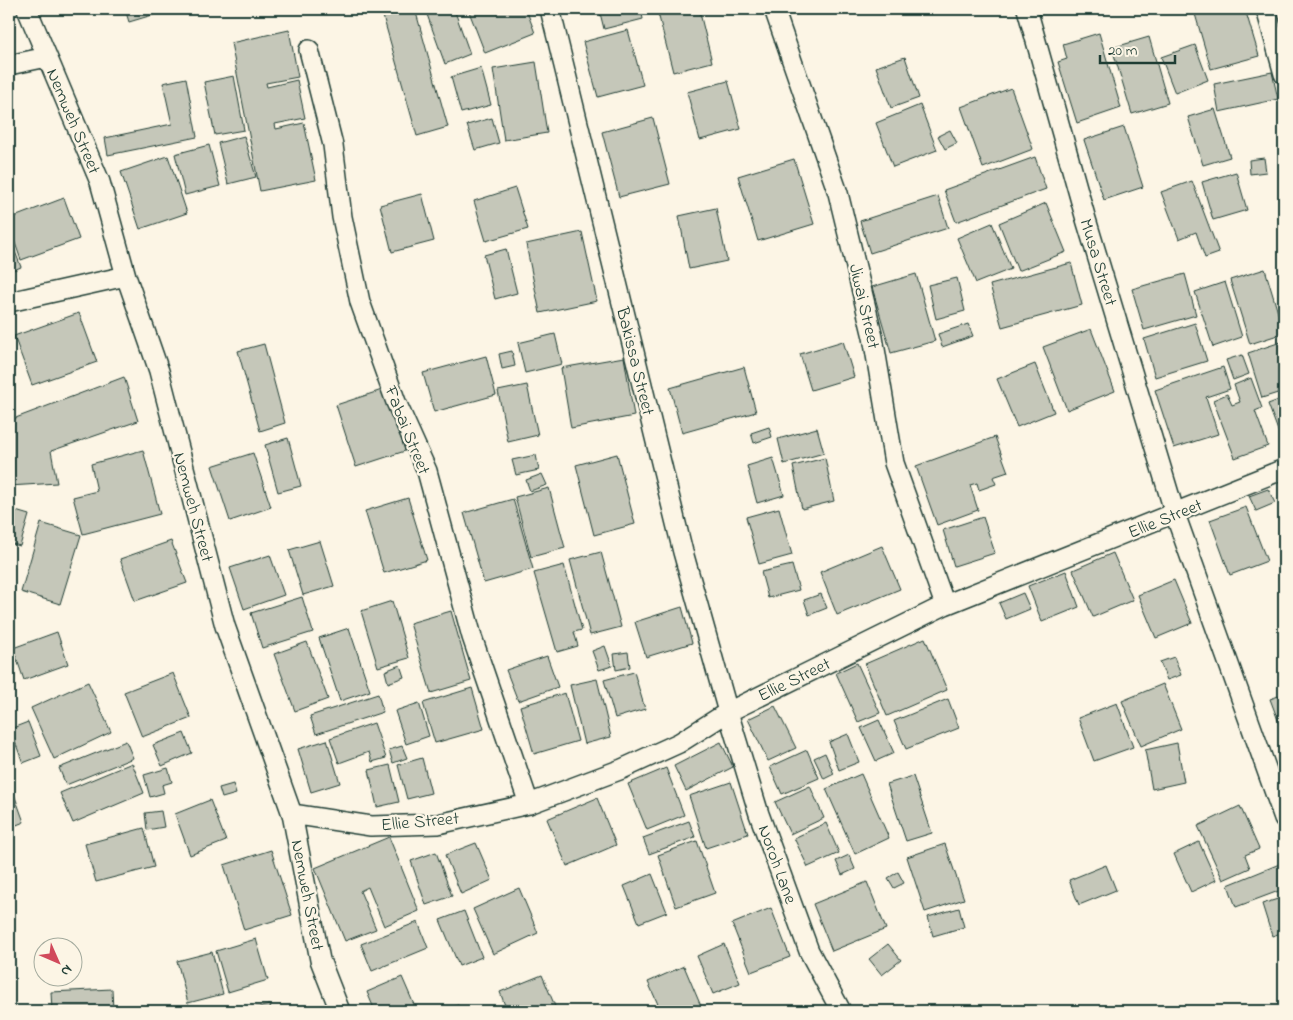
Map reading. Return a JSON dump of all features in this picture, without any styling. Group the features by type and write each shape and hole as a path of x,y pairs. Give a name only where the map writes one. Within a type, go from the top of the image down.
{"street":[{"name":"Nemweh Street","path":"27,9 100,182 126,276 159,371 225,626 292,814 320,960 340,1011"},
{"name":"Bakissa Street","path":"550,9 683,552 728,712"},
{"name":"Jiwai Street","path":"774,9 838,193 873,337 894,463 945,605"},
{"name":"Musa Street","path":"1027,9 1085,216 1176,514 1284,818"},
{"path":"1266,9 1284,74"},
{"name":"Fabai Street","path":"309,50 333,145 342,217 360,302 396,402 427,471 472,637 529,804"},
{"path":"9,66 47,57"},
{"path":"9,302 126,276"},
{"name":"Ellie Street","path":"292,814 371,826 438,824 529,804 622,769 663,750 728,712 945,605 1176,514 1284,469"},
{"name":"Noroh Lane","path":"728,712 759,814 809,951 841,1011"}],"building":[{"path":"125,9 169,9 169,10 129,22"},
{"path":"415,9 448,127 417,136 383,16"},
{"path":"425,9 454,9 470,54 445,64"},
{"path":"468,9 526,9 535,33 485,53"},
{"path":"599,9 641,9 643,19 604,29"},
{"path":"657,9 699,9 712,62 673,72"},
{"path":"1215,9 1245,9 1259,56 1211,69 1195,14"},
{"path":"289,30 298,77 266,83 267,87 297,80 305,118 275,124 276,129 304,123 316,180 260,191 231,43"},
{"path":"628,30 643,85 598,97 583,42"},
{"path":"1099,33 1121,108 1077,123 1058,62 1067,59 1063,44"},
{"path":"1149,37 1168,103 1132,114 1112,48"},
{"path":"1195,45 1208,80 1175,93 1161,57"},
{"path":"905,57 919,98 891,108 876,67"},
{"path":"536,62 547,133 504,140 493,69"},
{"path":"481,68 491,105 461,113 451,77"},
{"path":"1272,72 1278,99 1219,112 1214,84"},
{"path":"234,76 244,130 215,135 204,82"},
{"path":"186,78 197,137 108,155 105,138 172,124 163,83"},
{"path":"728,81 741,129 700,140 687,92"},
{"path":"1011,88 1033,149 983,168 961,107"},
{"path":"920,105 937,150 893,167 876,123"},
{"path":"1215,109 1230,157 1203,165 1188,117"},
{"path":"492,118 499,143 475,150 467,125"},
{"path":"653,118 670,184 619,197 602,132"},
{"path":"1124,127 1143,187 1104,200 1084,140"},
{"path":"950,130 957,143 945,149 938,136"},
{"path":"244,136 256,177 228,184 218,143"},
{"path":"209,145 220,186 185,195 175,154"},
{"path":"168,156 187,213 140,229 121,172"},
{"path":"1035,157 1046,189 956,222 944,190"},
{"path":"1264,158 1266,172 1250,174 1249,160"},
{"path":"794,159 814,224 758,241 738,176"},
{"path":"1236,172 1247,210 1213,220 1202,182"},
{"path":"1192,181 1219,253 1205,258 1196,232 1179,239 1161,192"},
{"path":"515,188 528,229 486,241 474,201"},
{"path":"422,194 434,241 392,252 380,205"},
{"path":"938,196 948,228 870,253 860,221"},
{"path":"64,198 79,239 21,260 9,226 9,219"},
{"path":"1046,203 1066,252 1018,271 999,223"},
{"path":"716,208 727,261 689,269 679,216"},
{"path":"992,223 1011,269 976,283 957,238"},
{"path":"582,232 597,301 540,313 526,244"},
{"path":"9,236 21,267 9,272"},
{"path":"506,249 517,293 495,299 484,255"},
{"path":"1071,263 1082,305 1002,327 990,285"},
{"path":"1265,269 1284,333 1250,344 1230,280"},
{"path":"916,274 935,341 891,353 872,287"},
{"path":"1185,274 1196,315 1144,330 1132,289"},
{"path":"957,278 965,311 936,319 928,285"},
{"path":"1225,282 1242,337 1213,347 1195,292"},
{"path":"79,313 97,362 32,385 14,336"},
{"path":"1195,323 1207,361 1155,377 1144,339"},
{"path":"968,324 973,336 942,347 938,334"},
{"path":"1091,329 1115,391 1067,410 1043,347"},
{"path":"555,334 562,364 525,373 518,343"},
{"path":"843,341 854,377 811,390 800,354"},
{"path":"1284,341 1284,391 1262,398 1248,353"},
{"path":"264,344 285,423 260,431 238,351"},
{"path":"512,351 515,366 502,369 499,354"},
{"path":"1242,355 1249,374 1233,380 1226,360"},
{"path":"486,356 496,395 434,412 423,373"},
{"path":"624,357 634,416 571,428 561,368"},
{"path":"1035,364 1054,412 1017,427 997,379"},
{"path":"744,367 756,412 682,433 670,388"},
{"path":"1223,367 1230,389 1206,397 1218,434 1174,448 1155,390"},
{"path":"124,377 138,421 51,451 57,483 9,486 9,440 13,419"},
{"path":"1251,378 1262,408 1255,411 1268,446 1235,458 1213,400 1227,394 1232,405 1240,402 1234,385"},
{"path":"527,385 538,435 508,442 498,391"},
{"path":"385,389 405,451 356,467 336,405"},
{"path":"1284,398 1284,444 1283,444 1268,404"},
{"path":"769,427 772,437 754,443 751,433"},
{"path":"817,428 824,453 784,464 778,439"},
{"path":"995,437 1008,472 993,477 996,484 979,490 977,483 970,485 978,510 937,525 916,466"},
{"path":"288,438 301,486 278,492 265,445"},
{"path":"143,450 160,514 83,534 73,497 97,491 91,464"},
{"path":"253,453 271,507 230,521 212,466"},
{"path":"617,454 635,524 594,535 576,465"},
{"path":"536,455 539,470 516,475 512,460"},
{"path":"773,458 784,495 757,503 747,466"},
{"path":"825,458 834,501 802,509 793,466"},
{"path":"542,474 547,485 530,491 526,480"},
{"path":"549,488 565,548 531,557 515,497"},
{"path":"1268,489 1275,503 1256,511 1249,496"},
{"path":"408,498 427,560 384,573 365,511"},
{"path":"513,499 533,569 484,583 464,513"},
{"path":"1246,507 1267,561 1230,575 1210,520"},
{"path":"779,508 792,555 759,564 746,517"},
{"path":"9,509 29,515 20,546 9,543"},
{"path":"983,517 995,553 954,566 943,530"},
{"path":"41,523 81,535 60,604 21,592"},
{"path":"171,541 187,583 135,601 120,559"},
{"path":"320,541 334,586 303,595 289,550"},
{"path":"882,546 900,589 837,615 820,572"},
{"path":"601,552 621,627 590,635 570,560"},
{"path":"1113,553 1133,600 1093,617 1073,570"},
{"path":"270,555 284,595 244,609 230,568"},
{"path":"564,565 582,630 574,632 578,646 557,652 534,573"},
{"path":"792,565 799,590 768,598 761,572"},
{"path":"1066,571 1079,607 1042,622 1028,586"},
{"path":"1174,580 1192,623 1156,638 1138,595"},
{"path":"1023,593 1030,609 1006,619 999,603"},
{"path":"821,594 827,608 809,615 804,600"},
{"path":"302,597 313,632 262,648 251,613"},
{"path":"392,601 409,658 378,667 361,611"},
{"path":"682,607 692,643 646,657 635,622"},
{"path":"451,611 471,681 431,693 410,623"},
{"path":"349,628 370,691 340,701 319,638"},
{"path":"57,632 68,664 24,680 13,648"},
{"path":"925,638 947,690 887,716 865,664"},
{"path":"307,642 328,699 295,711 274,654"},
{"path":"605,646 612,666 599,670 592,651"},
{"path":"628,652 630,667 616,670 614,654"},
{"path":"547,656 558,687 518,701 506,670"},
{"path":"1174,657 1181,675 1167,680 1160,662"},
{"path":"857,663 880,713 858,722 836,673"},
{"path":"400,665 404,677 388,683 385,671"},
{"path":"634,672 645,709 615,718 604,680"},
{"path":"173,673 191,718 142,737 124,692"},
{"path":"597,679 611,737 584,744 570,685"},
{"path":"88,682 111,732 54,759 31,708"},
{"path":"1163,684 1181,729 1141,746 1122,701"},
{"path":"472,688 484,729 435,743 423,703"},
{"path":"565,693 578,741 534,754 520,706"},
{"path":"378,694 383,712 316,734 310,716"},
{"path":"1284,694 1284,736 1270,699"},
{"path":"948,699 959,728 906,749 894,721"},
{"path":"419,703 429,736 406,744 395,711"},
{"path":"1117,703 1133,747 1094,761 1078,718"},
{"path":"775,706 796,748 768,761 748,719"},
{"path":"879,720 894,753 876,761 861,728"},
{"path":"28,722 41,756 23,763 10,729"},
{"path":"374,723 386,758 372,762 369,752 339,763 330,738"},
{"path":"184,733 192,753 162,766 153,745"},
{"path":"848,734 859,762 839,770 829,742"},
{"path":"9,736 15,761 9,763"},
{"path":"327,740 340,783 311,792 298,749"},
{"path":"126,741 133,758 66,785 59,768"},
{"path":"721,742 733,767 686,791 674,766"},
{"path":"1177,743 1184,782 1152,789 1145,750"},
{"path":"402,746 407,758 393,763 389,750"},
{"path":"807,750 819,778 782,794 770,767"},
{"path":"825,753 834,774 824,779 814,758"},
{"path":"422,758 431,793 407,799 398,765"},
{"path":"132,763 144,793 73,823 60,793"},
{"path":"390,765 399,802 377,807 369,770"},
{"path":"168,768 172,782 162,785 164,793 150,797 144,775"},
{"path":"666,768 684,815 647,830 628,784"},
{"path":"861,774 889,838 855,854 826,789"},
{"path":"913,776 932,833 906,841 887,784"},
{"path":"731,782 748,834 706,848 689,796"},
{"path":"9,784 24,822 9,828"},
{"path":"233,784 236,794 222,798 219,788"},
{"path":"810,786 824,818 790,834 775,802"},
{"path":"597,798 616,845 567,866 547,819"},
{"path":"210,800 226,841 190,855 175,814"},
{"path":"1240,806 1259,849 1245,855 1250,868 1223,880 1198,826"},
{"path":"161,811 164,827 147,830 145,813"},
{"path":"689,821 695,837 649,854 643,838"},
{"path":"826,823 839,853 808,867 794,838"},
{"path":"144,828 154,867 96,882 85,844"},
{"path":"389,837 419,911 384,926 368,887 360,891 376,929 345,941 315,868"},
{"path":"697,841 715,893 676,907 658,855"},
{"path":"1199,842 1216,880 1191,892 1174,854"},
{"path":"476,843 492,880 461,894 445,855"},
{"path":"945,844 964,899 925,912 907,857"},
{"path":"271,850 292,915 244,930 224,865"},
{"path":"436,852 452,896 426,905 411,861"},
{"path":"849,855 855,869 842,875 836,861"},
{"path":"1282,863 1284,889 1236,907 1228,885"},
{"path":"1106,865 1116,890 1079,905 1069,880"},
{"path":"898,872 904,883 894,888 888,878"},
{"path":"652,874 667,912 639,923 624,886"},
{"path":"867,882 886,929 832,951 813,904"},
{"path":"519,888 538,933 493,954 473,909"},
{"path":"1284,897 1284,932 1272,936 1262,904"},
{"path":"771,908 790,957 751,972 732,924"},
{"path":"959,908 964,927 933,936 928,917"},
{"path":"464,911 482,957 459,966 440,920"},
{"path":"418,922 428,948 372,971 361,944"},
{"path":"256,939 268,980 228,992 216,951"},
{"path":"724,944 740,983 713,994 697,956"},
{"path":"888,944 901,960 882,975 869,959"},
{"path":"212,952 223,994 188,1003 177,961"},
{"path":"684,966 703,1011 661,1011 648,982"},
{"path":"542,975 557,1011 507,1011 500,992"},
{"path":"402,977 415,1007 406,1011 375,1011 367,992"},
{"path":"112,989 113,1011 52,1011 51,992"},
{"path":"270,1005 271,1011 242,1011"},
{"path":"458,1005 461,1011 444,1011"}]}
